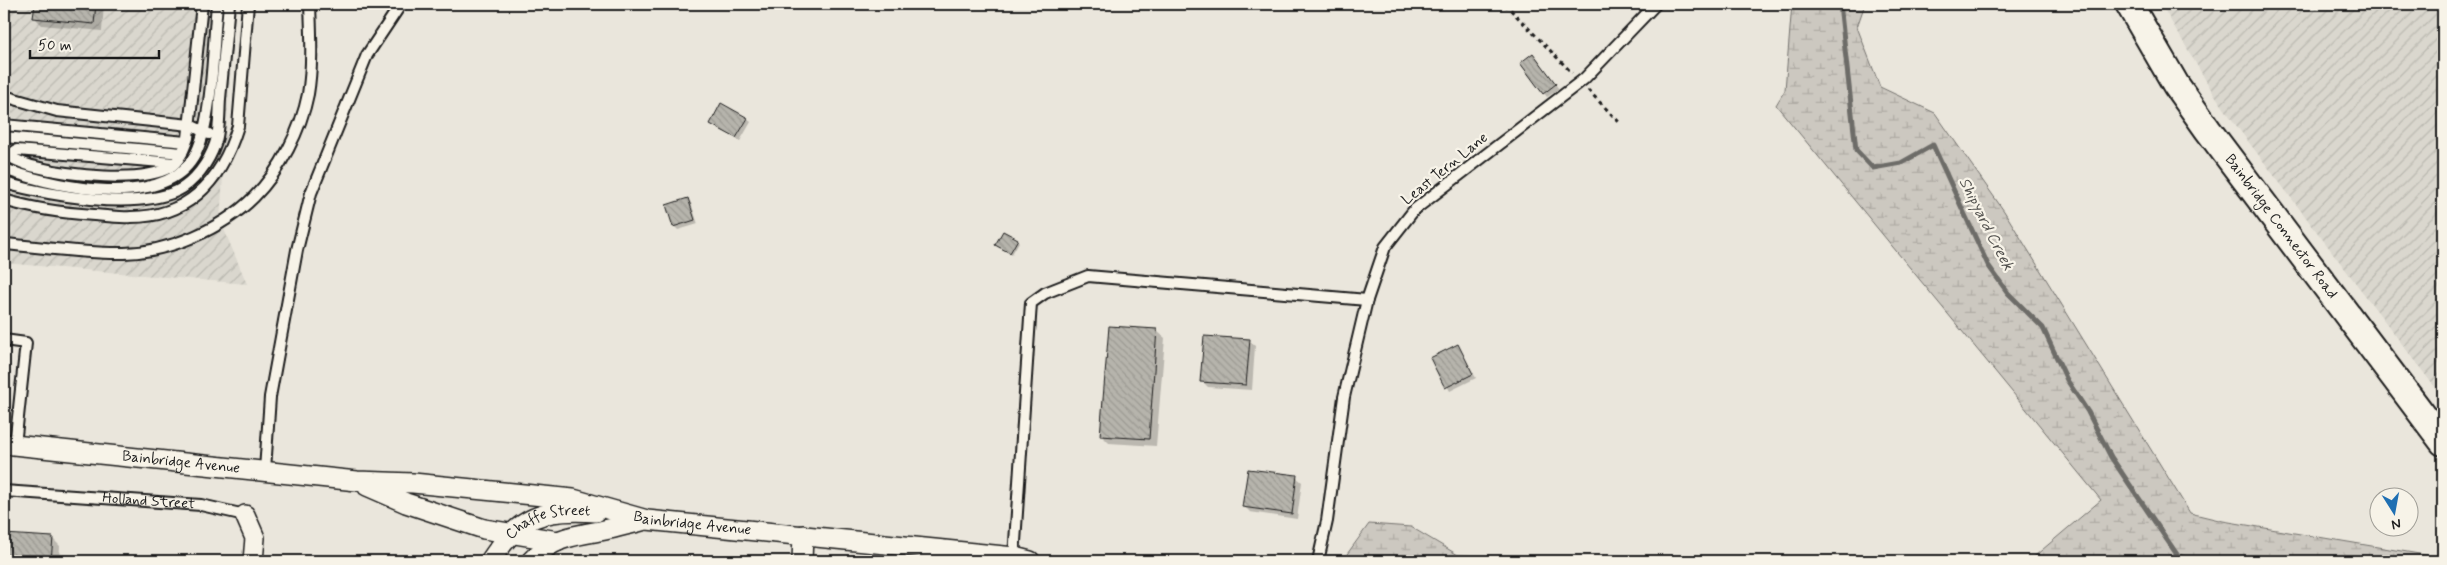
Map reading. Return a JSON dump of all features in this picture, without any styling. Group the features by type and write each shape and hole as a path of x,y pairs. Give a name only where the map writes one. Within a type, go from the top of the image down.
{"street":[{"name":"Bainbridge Connector Road","path":"2129,4 2176,85 2208,130 2443,442"},
{"name":"Bainbridge Avenue","path":"10,444 357,481 422,484 574,499 646,520 803,534 1019,560"},
{"name":"Bainbridge Avenue","path":"357,481 406,503 484,529 558,541"},
{"name":"Chaffe Street","path":"490,561 511,534 538,515 567,511 594,512 646,520"},
{"name":"Holland Street","path":"245,516 255,538 253,561"},
{"name":"Chaffe Street","path":"531,561 543,548 569,535 601,531 646,520"},
{"path":"802,561 803,534"}],"lane":[{"path":"6,155 36,168 80,174 136,177 153,174 174,163 182,153 190,125 202,4"},
{"path":"4,169 52,183 136,190 152,187 174,178 185,169 196,154 204,130 217,4"},
{"path":"4,184 78,198 130,200 154,198 177,191 193,179 215,144 230,4"},
{"path":"4,200 54,212 132,218 162,213 180,207 201,193 220,168 232,146 238,126 248,4"},
{"path":"4,244 99,252 132,252 173,244 202,232 231,216 255,197 270,177 286,152 300,120 308,96 311,72 310,4"},
{"path":"265,470 270,396 297,250 311,193 367,55 401,4"},
{"name":"Least Tern Lane","path":"1318,561 1327,521 1344,397 1367,300 1385,247 1414,210 1580,82 1656,4"},
{"path":"4,96 23,103 57,111 190,125 204,130 215,144 219,155 220,168"},
{"path":"4,125 186,142"},
{"path":"4,137 182,153"},
{"path":"6,155 17,150 174,163"},
{"path":"1019,560 1031,303 1045,293 1088,276 1367,300"},
{"path":"4,340 26,343 10,444"},
{"name":"Holland Street","path":"4,491 201,505 245,516"}],"path":[{"path":"1506,4 1619,122"}],"shaded area":[{"path":"4,4 235,4 220,220 247,284 4,263"},
{"path":"2161,4 2443,4 2443,398 2238,128 2212,91"}],"green space":[{"path":"1792,4 1865,4 1857,27 1880,87 1935,113 2004,211 2190,513 2223,521 2443,558 2443,561 2029,561 2101,500 1776,105 1785,90"},
{"path":"1369,524 1411,527 1458,555 1605,561 1342,561"}],"building":[{"path":"35,4 96,4 94,24 33,18"},
{"path":"1533,53 1556,84 1543,94 1520,63"},
{"path":"721,103 748,118 736,138 710,124"},
{"path":"688,198 695,220 673,227 666,205"},
{"path":"1003,231 1018,239 1010,253 995,245"},
{"path":"1109,326 1157,329 1149,439 1100,436"},
{"path":"1204,336 1250,339 1246,385 1200,382"},
{"path":"1458,344 1473,374 1445,388 1430,358"},
{"path":"1248,469 1297,475 1292,514 1242,507"},
{"path":"4,534 53,537 51,561 4,561"}],"waterway":[{"name":"Shipyard Creek","path":"1840,4 1856,150 1873,168 1901,163 1933,145 1988,265 2008,293 2043,328 2067,380 2088,412 2111,457 2178,556 2177,561"},
{"path":"2178,556 2194,561"}]}
